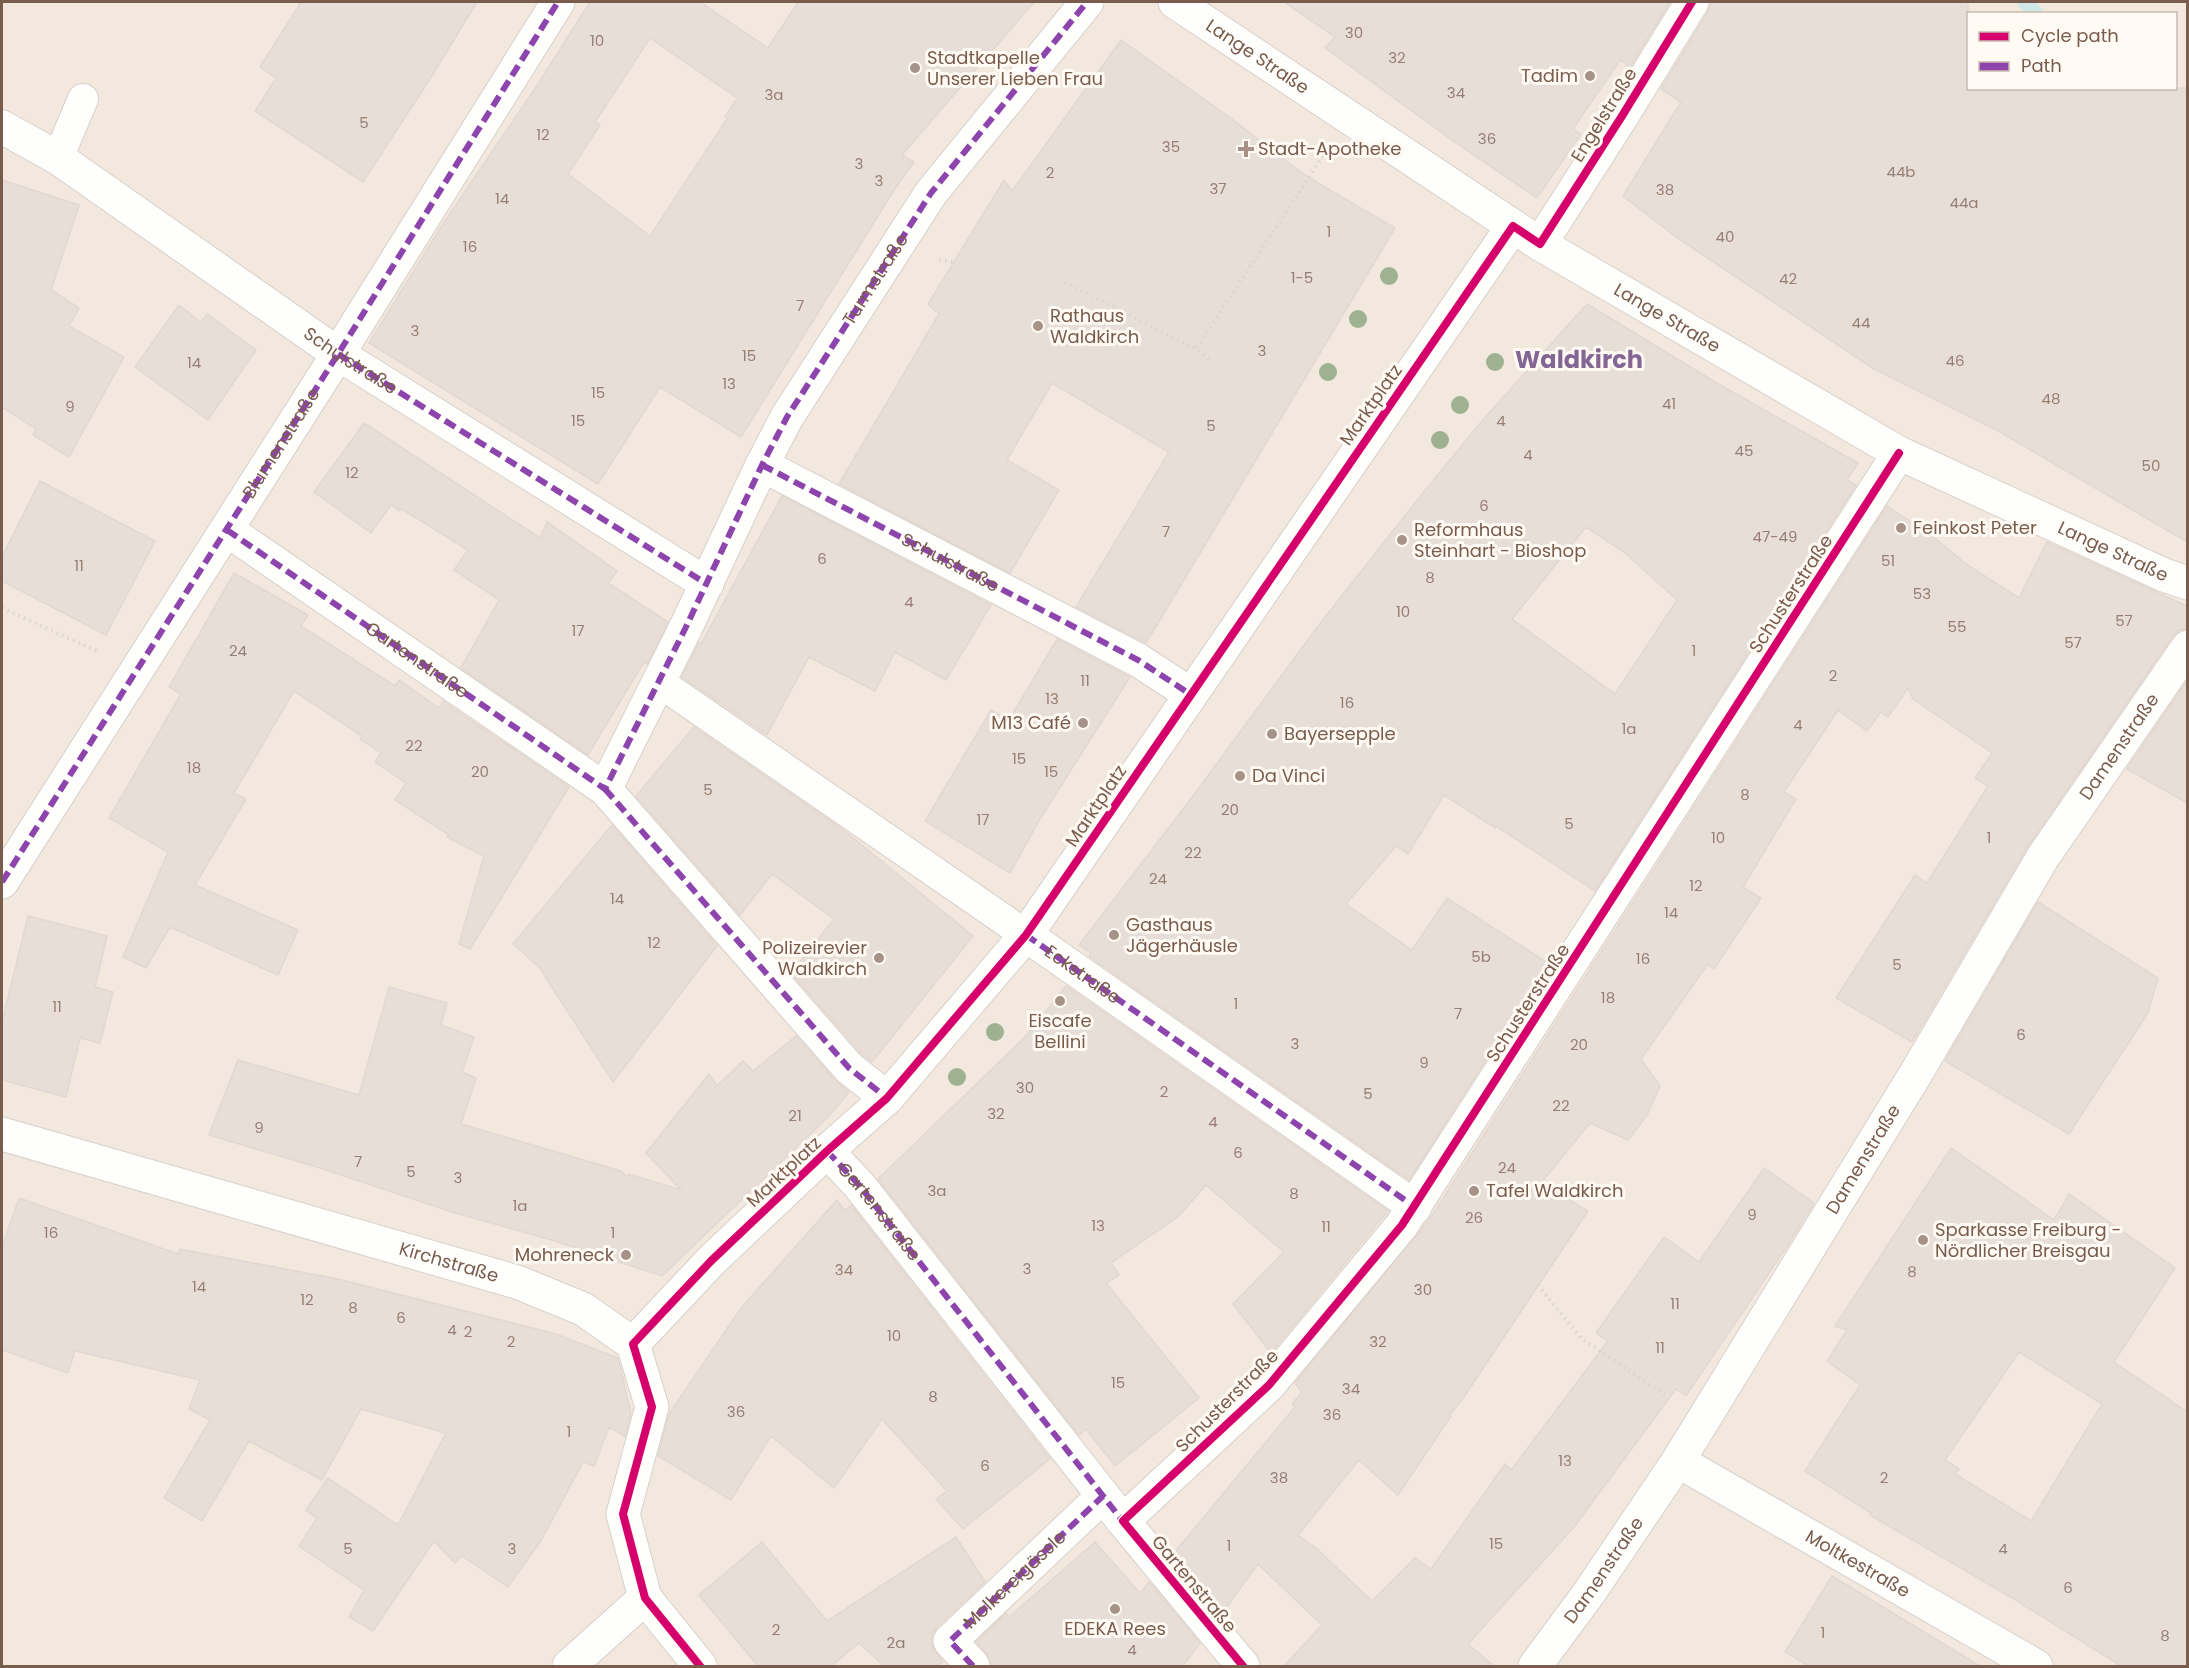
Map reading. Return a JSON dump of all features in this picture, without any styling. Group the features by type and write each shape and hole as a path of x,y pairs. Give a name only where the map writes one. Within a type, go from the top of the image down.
{"street":[{"name":"Blumenstraße","path":"2,882 227,530 558,2"},
{"name":"Turmstraße","path":"708,584 762,465 787,417 931,193 1087,2"},
{"name":"Lange Straße","path":"1175,2 1540,244 1899,453 2164,575 2187,583"},
{"name":"Engelstraße","path":"1540,244 1692,2"},
{"name":"Schulstraße","path":"2,127 58,158 338,354 708,584"},
{"name":"Marktplatz","path":"633,1344 711,1261 827,1151 887,1098 1026,935 1513,226"},
{"name":"Schusterstraße","path":"1113,1509 1269,1385 1402,1225 1899,453"},
{"name":"Schulstraße","path":"762,465 1138,660 1190,694"},
{"name":"Gartenstraße","path":"227,530 605,789 849,1068 887,1098"},
{"path":"605,789 708,584"},
{"name":"Damenstraße","path":"1534,1666 1589,1593 1678,1461 1915,1075 2043,857 2187,647"},
{"name":"Eckstraße","path":"1026,935 1415,1207"},
{"name":"Kirchstraße","path":"2,1134 517,1282 583,1309 633,1344"},
{"name":"Gartenstraße","path":"827,1151 859,1185 1113,1509 1243,1666"},
{"path":"633,1344 652,1407 623,1514 645,1598 700,1666"},
{"name":"Moltkestraße","path":"1678,1461 2036,1666"},
{"name":"Molkereigässle","path":"973,1666 950,1641 1113,1509"},
{"path":"569,1666 645,1598"}],"lane":[{"path":"58,158 82,99"},
{"name":"Eckstraße","path":"659,682 1026,935"}],"path":[{"path":"1196,349 1349,117"},
{"path":"1065,282 1196,349 1209,359"},
{"path":"2,608 137,670"},
{"path":"1538,1285 1581,1338 1703,1421"}],"shaded area":[{"path":"2,2 2187,2 2187,1666 2,1666"}],"building":[{"path":"301,2 477,2 363,182 255,111 276,78 260,67"},
{"path":"590,2 700,2 768,48 798,2 1034,2 902,155 914,162 894,190 741,437 660,387 598,484 369,343 439,230 538,84","holes":["650,38 737,98 725,117 727,119 650,236 568,174 600,125 595,122"]},
{"path":"1284,2 1670,2 1630,67 1620,60 1573,129 1581,134 1537,198 1456,143 1325,48 1335,37"},
{"path":"1711,2 1968,2 1967,90 2177,90 2177,88 2187,88 2187,542 2000,432 1874,369 1676,237 1623,196 1681,102 1661,89 1708,12"},
{"path":"1121,40 1232,119 1306,176 1395,228 1146,643 1076,607 1169,452 1052,383 1007,460 1059,490 1010,573 839,484 939,314 928,304 1004,180 1012,191"},
{"path":"2,180 79,205 51,290 79,308 69,326 124,357 69,457 33,435 36,429 2,407"},
{"path":"1587,304 1715,382 1858,463 1847,480 1856,485 1595,891 1444,795 1408,854 1396,846 1346,904 1412,950 1447,898 1548,963 1409,1180 1089,956 1091,953 1079,945 1190,800 1315,630 1481,422","holes":["1586,527 1624,552 1677,600 1615,694 1512,619"]},
{"path":"179,305 201,322 207,314 256,350 208,420 135,367"},
{"path":"364,423 540,538 547,522 617,571 608,583 668,622 647,664 644,662 588,755 461,668 499,600 454,570 468,550 402,509 400,511 391,505 371,533 314,492"},
{"path":"40,481 155,541 106,635 2,581 2,557"},
{"path":"782,496 991,605 946,680 895,652 875,691 809,657 767,735 682,677 699,642 701,644"},
{"path":"1887,506 1935,538 1966,564 2019,598 2047,542 2187,606 2187,629 2179,630 2173,636 2028,846 1912,1042 1836,998 1915,875 1927,883 1988,786 1975,778 1992,753 1913,699 1908,688 1888,717 1881,712 1867,731 1838,710 1784,792 1796,799 1743,887 1761,898 1714,969 1708,964 1641,1059 1660,1086 1647,1115 1628,1140 1590,1123 1541,1183 1588,1211 1462,1400 1450,1414 1451,1416 1398,1495 1359,1460 1298,1535 1316,1548 1372,1601 1415,1558 1431,1569 1505,1464 1511,1470 1608,1341 1596,1333 1664,1237 1699,1262 1764,1168 1814,1203 1686,1396 1676,1389 1574,1527 1468,1644 1494,1666 1284,1666 1322,1625 1258,1564 1223,1612 1174,1553 1295,1407 1292,1404 1302,1392 1295,1383 1431,1217"},
{"path":"234,573 308,615 301,626 395,686 399,680 439,708 443,701 569,787 470,949 459,944 484,856 447,837 449,835 395,800 406,783 375,762 381,753 360,739 362,736 294,691 234,793 246,799 195,885 298,930 278,975 170,927 146,968 123,957 168,852 109,818 181,694 169,687"},
{"path":"1057,639 1130,677 1040,819 1010,873 925,821 991,710 1009,720"},
{"path":"2187,681 2187,803 2127,769"},
{"path":"694,727 846,832 973,936 872,1062 862,1054 791,973 834,919 772,874 740,915 636,796"},
{"path":"612,825 717,946 613,1082 539,967 513,944"},
{"path":"2038,902 2158,978 2148,1013 2069,1134 1945,1061"},
{"path":"28,916 107,936 95,987 113,992 100,1043 80,1038 66,1097 2,1080 2,1022"},
{"path":"1066,986 1388,1211 1271,1353 1233,1304 1284,1252 1206,1185 1179,1216 1111,1263 1119,1275 1106,1283 1199,1398 1115,1466 1086,1429 1079,1435 878,1179 1026,1036"},
{"path":"389,987 447,1003 441,1025 474,1037 462,1072 476,1078 461,1124 621,1171 627,1177 629,1174 681,1190 646,1153 709,1074 717,1086 743,1061 753,1071 796,1036 835,1080 849,1092 829,1116 662,1276 209,1135 238,1060 359,1095"},
{"path":"1951,1148 2054,1220 2069,1194 2175,1268 2114,1362 2187,1412 2187,1666 2121,1666 2014,1599 1870,1515 1871,1513 1805,1471 1860,1385 1827,1361 1847,1330 1835,1326","holes":["2019,1352 2102,1404 2031,1521 1955,1474 1959,1469 1945,1460"]},
{"path":"19,1198 178,1254 180,1249 338,1279 556,1334 618,1358 631,1413 625,1436 609,1427 594,1466 583,1462 542,1539 508,1587 462,1556 455,1563 434,1541 373,1631 349,1617 364,1590 299,1546 317,1518 306,1510 328,1478 398,1525 446,1433 361,1409 322,1480 249,1441 202,1521 164,1498 210,1420 189,1409 200,1380 75,1351 68,1373 2,1350 2,1247"},
{"path":"837,1200 845,1211 851,1205 1050,1459 963,1529 936,1499 947,1491 882,1419 834,1488 771,1436 731,1500 658,1456 669,1414 741,1308"},
{"path":"956,1537 985,1582 937,1627 932,1635 932,1646 943,1662 936,1666 884,1666 859,1643 831,1666 758,1666 699,1595 762,1542 827,1621"},
{"path":"1095,1542 1140,1593 1149,1582 1200,1643 1183,1666 991,1666 987,1654 976,1642 1006,1613 1009,1617"},
{"path":"1832,1576 1980,1666 1809,1666 1785,1652"}],"waterway":[{"path":"2025,2 2035,12"}],"marked path":[{"path":"2,882 338,354 558,2"},
{"path":"227,530 605,789 787,417 931,193 1087,2"},
{"path":"338,354 707,584"},
{"path":"762,465 1138,660 1190,694"},
{"path":"605,789 849,1068 887,1098"},
{"path":"1026,935 1415,1207"},
{"path":"827,1151 859,1185 1125,1524"},
{"path":"973,1666 950,1641 1103,1496"}],"cycle path":[{"path":"700,1666 645,1598 623,1514 652,1407 633,1344 711,1261 827,1151 887,1098 1026,935 1513,226 1540,244 1692,2"},
{"path":"1243,1666 1123,1521 1269,1385 1402,1225 1899,453"}],"place":[{"name":"Stadtkapelle Unserer Lieben Frau","path":"915,68"},
{"name":"Tadim","path":"1590,76"},
{"name":"Stadt-Apotheke","path":"1246,149"},
{"name":"Rathaus Waldkirch","path":"1038,326"},
{"name":"Feinkost Peter","path":"1901,528"},
{"name":"Reformhaus Steinhart - Bioshop","path":"1402,540"},
{"name":"M13 Café","path":"1083,723"},
{"name":"Bayersepple","path":"1272,734"},
{"name":"Da Vinci","path":"1240,776"},
{"name":"Gasthaus Jägerhäusle","path":"1114,935"},
{"name":"Polizeirevier Waldkirch","path":"879,958"},
{"name":"Eiscafe Bellini","path":"1060,1001"},
{"name":"Tafel Waldkirch","path":"1474,1191"},
{"name":"Sparkasse Freiburg - Nördlicher Breisgau","path":"1923,1240"},
{"name":"Mohreneck","path":"626,1255"},
{"name":"EDEKA Rees","path":"1115,1609"}],"district":[{"name":"Waldkirch","path":"1579,360"}]}
